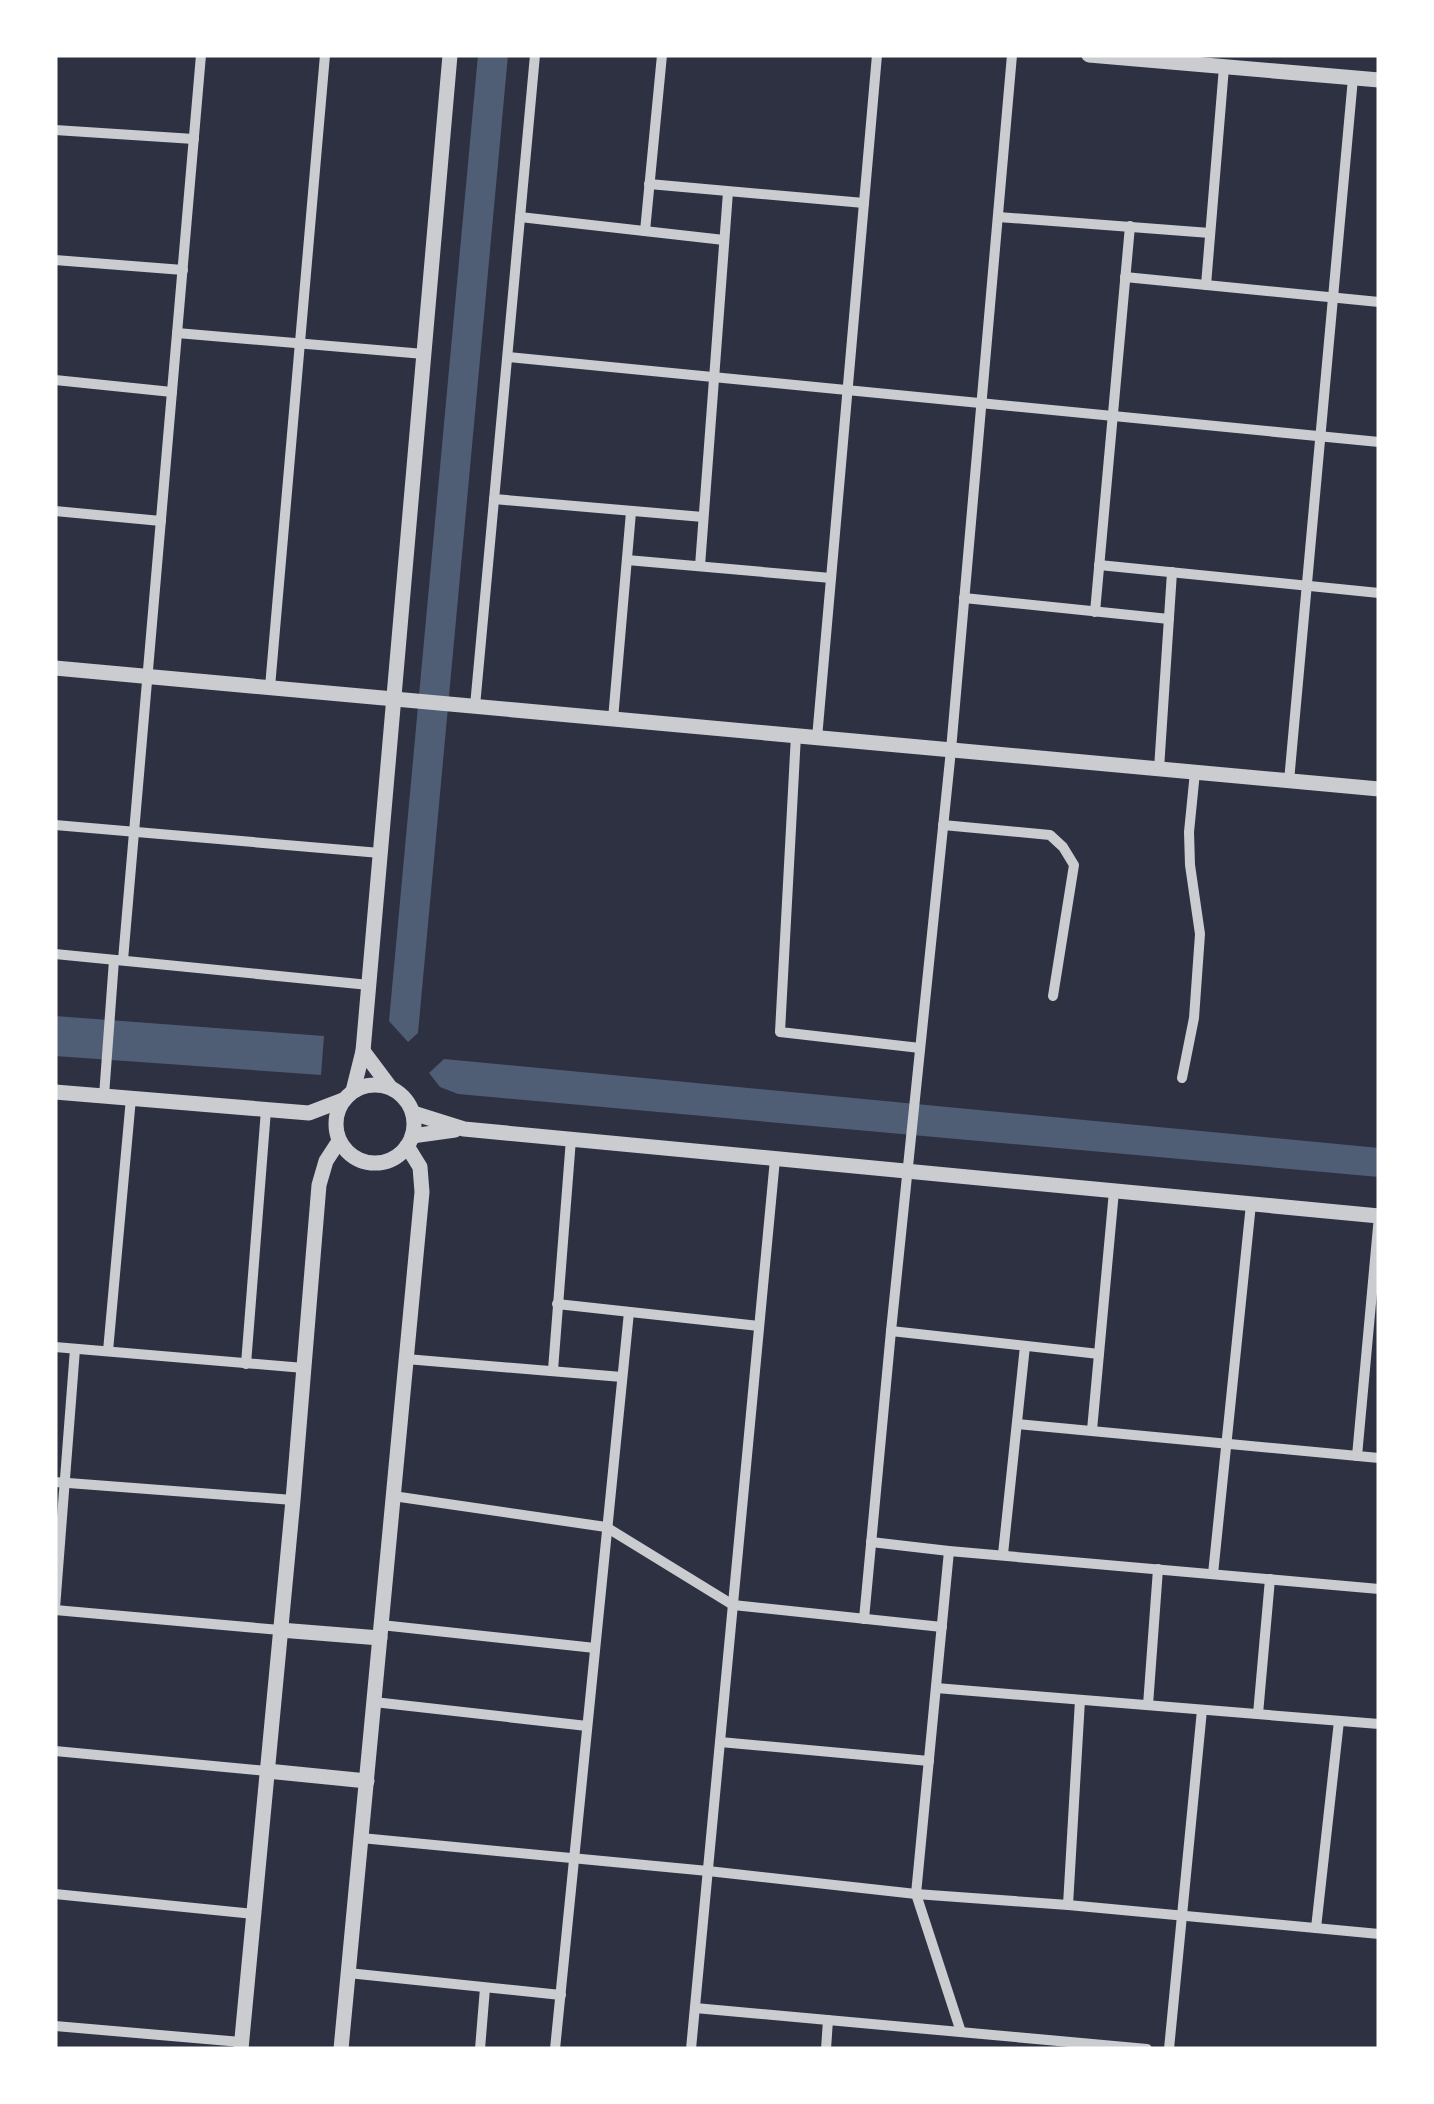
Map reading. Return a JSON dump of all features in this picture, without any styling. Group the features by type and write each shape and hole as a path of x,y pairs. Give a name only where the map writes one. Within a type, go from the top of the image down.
{"street":[{"path":"104,1096 134,832 201,55"},
{"path":"270,687 325,55"},
{"path":"55,2026 241,2046 320,1185 326,1160 338,1138 338,1110 348,1096 363,1051 450,55"},
{"path":"475,706 536,55"},
{"path":"645,231 662,55"},
{"path":"817,738 878,55"},
{"path":"864,1618 951,750 1012,55"},
{"path":"1089,55 1379,80"},
{"path":"1206,285 1224,67"},
{"path":"1289,780 1353,78"},
{"path":"55,130 194,138"},
{"path":"650,184 864,204"},
{"path":"700,566 728,192"},
{"path":"998,216 1210,232"},
{"path":"520,217 724,240"},
{"path":"1094,612 1130,226"},
{"path":"55,260 183,270"},
{"path":"1126,277 1379,302"},
{"path":"177,333 424,354"},
{"path":"508,358 1379,442"},
{"path":"55,380 172,392"},
{"path":"494,498 704,517"},
{"path":"55,510 161,521"},
{"path":"613,719 631,512"},
{"path":"627,560 831,578"},
{"path":"1099,564 1379,594"},
{"path":"1159,768 1172,572"},
{"path":"964,598 1168,619"},
{"path":"55,668 1379,789"},
{"path":"796,735 780,1032 920,1048"},
{"path":"1182,1078 1194,1018 1200,934 1190,865 1195,772"},
{"path":"943,825 1050,834 1063,847 1074,865 1053,996"},
{"path":"55,826 380,852"},
{"path":"55,954 368,985"},
{"path":"342,2049 422,1192 420,1168 410,1141 412,1113 404,1098 390,1088 363,1051"},
{"path":"55,1092 308,1114 364,1086 390,1088"},
{"path":"108,1352 131,1098"},
{"path":"246,1364 266,1110"},
{"path":"412,1113 464,1129 1379,1216 1357,1456"},
{"path":"308,1114 355,1158 378,1163 399,1154 410,1141 464,1129"},
{"path":"553,1370 572,1139"},
{"path":"691,2049 775,1158"},
{"path":"1092,1430 1114,1191"},
{"path":"1213,1574 1251,1204"},
{"path":"557,1304 759,1326"},
{"path":"555,2049 629,1312"},
{"path":"891,1331 1099,1354"},
{"path":"1003,1554 1025,1346"},
{"path":"55,1347 304,1368"},
{"path":"75,1348 60,1482 55,1609 280,1630 380,1632 595,1648"},
{"path":"406,1359 622,1377"},
{"path":"1364,1377 1379,1378"},
{"path":"1017,1424 1379,1458"},
{"path":"60,1482 293,1500"},
{"path":"393,1496 606,1527 733,1605 942,1627"},
{"path":"872,1542 1379,1589"},
{"path":"950,1551 916,1894 961,2032"},
{"path":"1148,1705 1158,1569"},
{"path":"1258,1714 1270,1579"},
{"path":"936,1688 1379,1724"},
{"path":"1068,1905 1080,1700"},
{"path":"374,1702 588,1726"},
{"path":"1169,2049 1202,1710"},
{"path":"1316,1928 1339,1720"},
{"path":"720,1742 929,1761"},
{"path":"55,1751 367,1781"},
{"path":"361,1838 916,1894 1379,1934"},
{"path":"55,1894 254,1914"},
{"path":"348,1974 560,1995"},
{"path":"480,2049 485,1988"},
{"path":"695,2008 961,2032 1038,2044 1147,2049"},
{"path":"826,2049 828,2020"}],"water":[{"path":"478,55 508,55 418,1033 408,1042 389,1021"},
{"path":"55,1016 324,1036 321,1075 55,1056"},
{"path":"444,1059 1379,1148 1379,1177 458,1094 440,1087 429,1073"}]}
